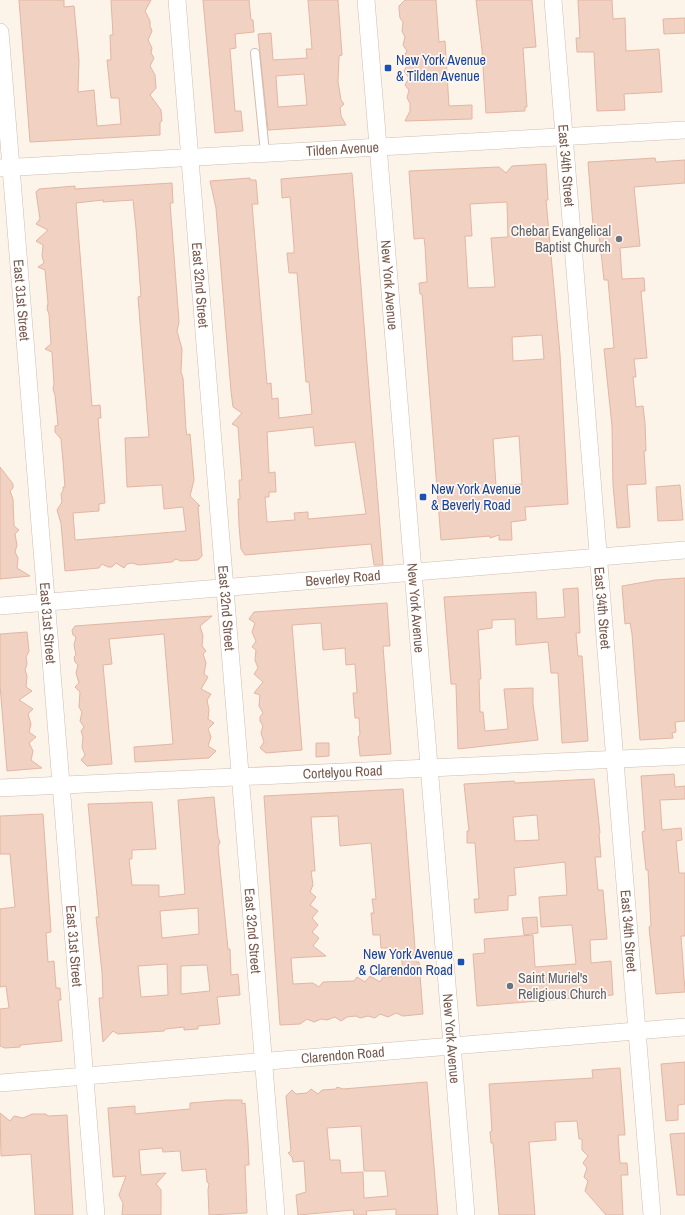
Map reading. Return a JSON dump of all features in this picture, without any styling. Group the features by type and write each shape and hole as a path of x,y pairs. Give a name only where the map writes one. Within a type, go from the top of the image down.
{"street":[{"name":"East 32nd Street","path":"177,0 276,1215"},
{"name":"New York Avenue","path":"366,0 466,1215"},
{"name":"East 34th Street","path":"553,0 652,1215"},
{"name":"East 31st Street","path":"0,32 6,167 62,785 96,1215"},
{"name":"Tilden Avenue","path":"6,167 685,130"},
{"name":"Beverley Road","path":"0,606 685,550"},
{"name":"Cortelyou Road","path":"0,788 685,756"},
{"name":"Clarendon Road","path":"0,1083 685,1027"}],"lane":[{"path":"255,53 265,153"}],"building":[{"path":"19,0 64,0 64,7 74,6 79,60 78,92 94,90 97,126 121,124 119,98 111,98 107,60 111,60 110,35 113,35 111,0 151,0 145,11 150,21 152,31 148,40 152,48 151,53 154,58 150,66 155,75 156,88 150,95 161,110 162,121 160,122 160,135 30,142"},
{"path":"203,0 249,0 254,32 235,34 236,48 230,49 235,111 241,111 243,131 215,133"},
{"path":"308,0 338,0 342,55 339,56 338,82 341,100 344,104 340,108 341,116 346,125 268,130 258,34 271,33 273,60 307,58 306,49 312,49","holes":["304,74 307,105 278,107 276,76"]},
{"path":"405,0 436,0 439,42 445,41 449,106 472,105 472,119 405,121 410,111 410,103 407,98 409,90 405,85 409,78 404,71 408,64 403,57 407,51 403,45 405,37 402,31 403,22 400,18 399,6"},
{"path":"476,0 532,0 536,47 523,48 527,107 525,107 525,111 486,113 482,50"},
{"path":"578,0 612,0 613,19 625,18 626,51 659,49 662,92 624,94 625,110 597,111 594,52 577,52 576,38 580,38"},
{"path":"685,18 685,33 664,34 663,19"},
{"path":"655,158 656,162 685,160 685,183 634,187 640,246 620,248 622,279 644,278 645,291 641,291 647,358 634,359 636,377 633,377 636,407 643,406 645,423 646,451 644,451 646,484 627,485 630,527 617,528 613,485 612,426 604,349 614,348 608,280 604,280 598,225 593,225 588,162"},
{"path":"546,164 548,200 546,200 560,354 568,504 525,507 526,520 511,522 512,540 499,540 499,535 490,538 490,536 441,540 422,294 420,294 419,283 427,282 425,246 424,238 414,239 409,171 499,167 506,173 512,166","holes":["507,202 508,237 491,238 495,287 468,288 465,236 472,236 470,204","542,335 544,359 513,361 512,337","519,436 522,484 496,486 493,439"]},
{"path":"352,173 383,565 374,565 371,544 245,555 241,549 238,499 240,499 239,480 242,480 238,427 232,424 242,413 233,407 216,208 210,181 250,178 250,180 256,180 258,204 252,204 267,384 271,383 272,399 278,398 279,418 312,414 309,382 306,382 297,273 289,273 287,253 294,253 290,197 282,198 281,179","holes":["313,427 315,446 355,442 366,514 308,519 308,512 294,513 295,520 267,522 265,497 269,497 269,492 276,492 275,472 269,473 267,432"]},
{"path":"172,183 173,203 170,203 179,322 177,331 182,349 181,372 183,378 186,430 187,435 190,434 194,480 190,496 200,506 198,506 202,556 198,560 181,561 176,559 172,562 139,565 132,563 127,564 124,568 116,563 112,567 102,564 99,568 65,571 61,523 57,510 62,502 61,494 63,487 65,487 63,461 61,439 55,432 55,426 58,425 53,389 52,352 45,349 51,344 45,270 38,267 44,263 42,256 43,245 36,241 48,230 36,224 40,219 36,192 39,189 75,186 75,189","holes":["103,200 103,202 133,200 136,228 141,296 138,297 149,437 125,438 127,487 162,485 164,509 183,507 186,531 75,540 73,513 99,511 99,504 105,503 98,418 101,418 100,405 92,406 76,203"]},
{"path":"0,467 13,484 13,488 10,491 13,499 14,526 19,530 15,534 17,545 15,552 18,558 17,568 30,576 0,579"},
{"path":"680,485 683,520 658,521 656,487"},
{"path":"685,578 685,721 675,722 676,732 672,733 673,738 640,740 632,634 630,623 625,624 622,586 656,580"},
{"path":"578,588 580,633 576,633 578,656 582,656 588,741 562,743 558,673 551,673 548,642 516,645 515,619 492,620 492,628 478,630 481,679 479,679 480,712 483,712 485,731 508,729 504,689 533,688 533,704 538,740 458,749 456,684 451,684 444,597 536,592 537,619 565,617 563,589"},
{"path":"387,603 390,646 383,646 391,754 360,756 358,737 360,735 359,718 355,718 353,693 357,693 355,664 346,665 345,648 323,650 321,623 292,625 302,750 266,753 260,748 264,742 261,733 263,726 260,721 260,717 263,713 259,706 260,695 254,693 263,682 254,674 258,668 255,660 256,650 252,647 256,641 252,632 255,623 249,619 254,612"},
{"path":"212,616 200,626 203,636 202,646 206,651 203,654 206,663 204,674 208,677 201,689 211,694 207,700 209,710 208,719 214,723 208,729 211,737 208,746 216,751 209,758 135,762 134,747 173,744 164,634 109,639 112,664 103,665 112,764 87,766 81,760 85,755 82,747 83,737 81,731 84,727 80,721 82,712 79,707 80,692 75,687 79,683 76,673 78,665 75,662 74,657 76,655 74,645 76,637 73,635 72,630 75,626"},
{"path":"27,632 29,651 26,657 26,687 32,691 19,700 33,709 28,714 31,724 29,732 36,737 29,743 33,751 31,760 42,768 7,771 0,685 0,634"},
{"path":"316,743 329,743 329,756 316,757"},
{"path":"674,774 675,787 685,786 685,799 660,800 662,830 681,828 682,840 676,841 679,873 685,873 685,936 681,936 685,992 656,994 649,927 651,926 648,870 646,870 642,832 645,831 641,776"},
{"path":"594,779 601,857 595,857 598,890 603,890 607,939 590,940 591,963 611,961 613,995 477,1006 473,954 485,953 484,939 533,935 535,967 576,964 572,925 541,927 539,897 567,895 565,862 514,868 516,895 508,896 508,910 475,913 474,899 479,899 475,843 467,843 467,831 469,831 464,784 514,781 515,783","holes":["537,815 539,840 515,841 513,817"]},
{"path":"403,789 416,962 419,962 423,1014 403,1016 396,1013 388,1017 380,1014 375,1018 368,1016 360,1018 356,1016 347,1017 341,1021 335,1017 327,1020 321,1019 314,1022 307,1019 300,1024 280,1025 264,796","holes":["338,816 340,846 371,843 376,899 372,899 374,913 371,913 373,935 380,935 381,948 388,948 389,951 401,950 403,976 383,977 380,982 370,976 365,982 357,977 354,981 323,982 319,987 313,983 293,984 291,958 326,956 313,946 319,938 312,932 318,925 312,918 318,911 310,905 316,897 310,892 313,885 311,871 315,871 311,817"]},
{"path":"214,797 218,837 220,842 218,847 228,949 230,949 231,975 238,974 240,995 217,997 220,1024 198,1026 198,1029 184,1030 184,1027 165,1029 164,1031 118,1034 113,1031 103,1042 99,998 103,998 102,972 96,917 99,917 88,804 152,802 156,849 132,850 132,859 129,859 132,885 159,885 159,897 185,894 178,800","holes":["198,908 199,934 162,938 160,911","167,964 168,995 141,997 138,966","207,965 210,991 181,994 181,966"]},
{"path":"43,814 51,932 46,933 48,962 54,961 56,988 60,988 61,1000 58,1000 62,1041 5,1048 0,1046 0,1009 9,1008 6,986 0,987 0,909 15,907 10,854 0,854 0,816"},
{"path":"537,917 538,933 524,935 522,918"},
{"path":"685,1062 685,1104 678,1105 678,1120 666,1121 661,1064"},
{"path":"620,1068 625,1135 618,1135 619,1150 620,1163 627,1163 628,1175 621,1175 623,1215 606,1215 585,1191 588,1181 584,1177 587,1168 583,1163 588,1156 582,1150 582,1139 579,1139 577,1121 555,1122 556,1140 529,1142 535,1215 499,1215 493,1143 491,1143 490,1132 492,1131 489,1084 593,1078 592,1070"},
{"path":"427,1082 438,1215 396,1215 396,1209 366,1211 367,1215 354,1215 353,1210 298,1215 296,1195 306,1192 304,1161 293,1162 292,1157 288,1153 291,1151 286,1096 292,1090 296,1094 307,1093 311,1089 318,1094 322,1090 336,1089 337,1087 343,1089","holes":["361,1126 364,1171 385,1171 388,1196 364,1198 363,1172 341,1173 340,1160 330,1160 327,1128"]},
{"path":"242,1100 242,1104 245,1103 249,1165 245,1165 247,1213 209,1215 209,1184 207,1182 206,1169 182,1171 180,1151 163,1152 162,1148 139,1150 141,1175 166,1173 156,1184 161,1190 161,1215 122,1215 123,1203 119,1195 126,1176 113,1177 108,1108 135,1106 135,1114 190,1109 190,1103"},
{"path":"0,1113 10,1121 14,1116 23,1118 32,1114 46,1114 48,1116 67,1115 73,1215 35,1215 31,1154 1,1156"},
{"path":"685,1133 685,1195 677,1195 670,1134"}],"place":[{"name":"New York Avenue & Tilden Avenue","path":"388,68"},
{"name":"Chebar Evangelical Baptist Church","path":"619,239"},
{"name":"New York Avenue & Beverly Road","path":"423,497"},
{"name":"New York Avenue & Clarendon Road","path":"461,962"},
{"name":"Saint Muriel's Religious Church","path":"510,986"}]}
